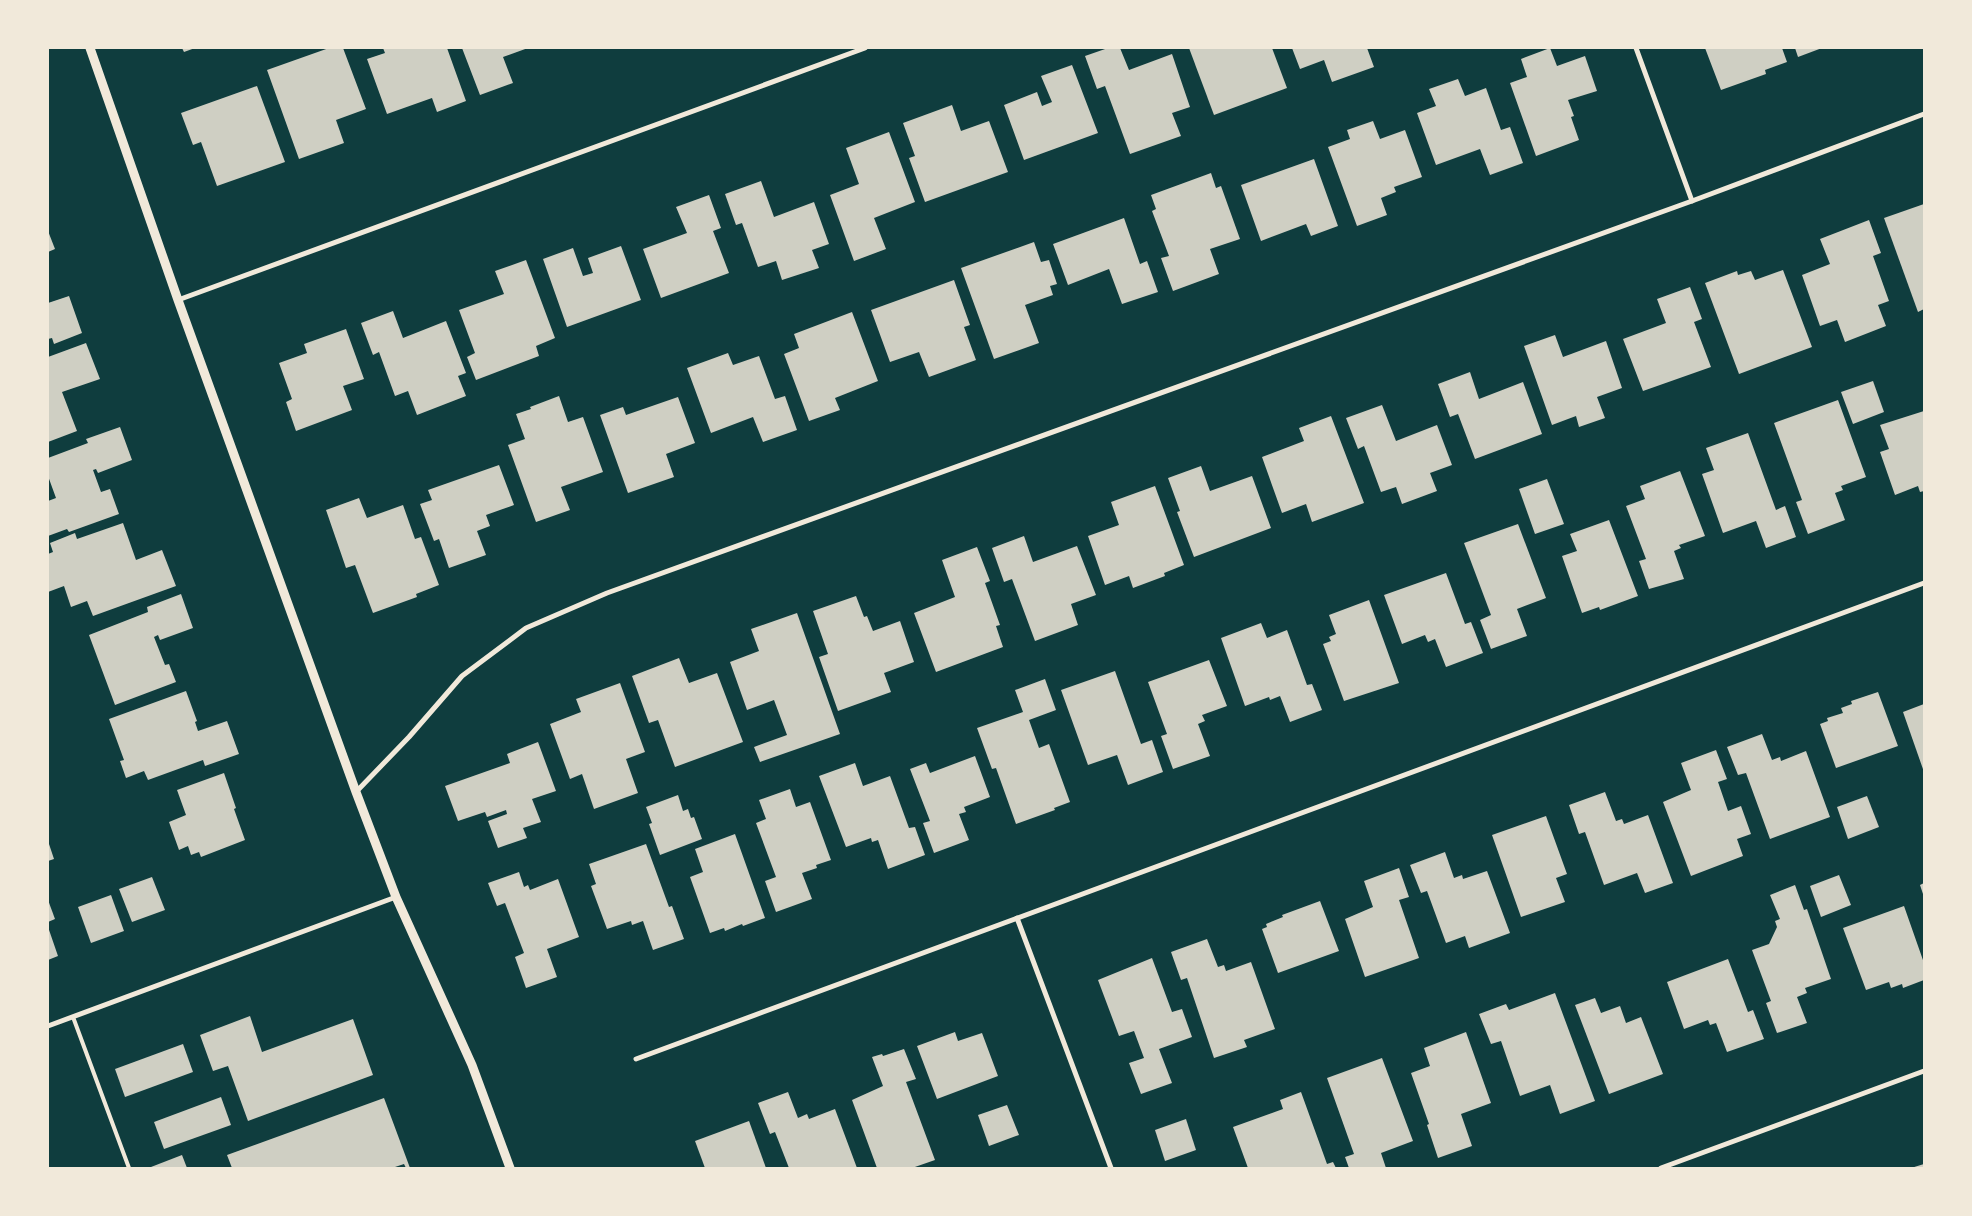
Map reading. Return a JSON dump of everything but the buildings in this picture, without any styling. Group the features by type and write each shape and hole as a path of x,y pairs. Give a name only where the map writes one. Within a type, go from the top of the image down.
{"street":[{"path":"90,48 178,300 356,792 396,897 472,1065 510,1168"},
{"path":"178,300 865,48"},
{"path":"1636,48 1692,201"},
{"path":"356,792 409,737 462,676 526,628 607,593 1692,201 1924,114"},
{"path":"636,1059 1924,583"},
{"path":"48,1026 396,897"},
{"path":"1017,918 1111,1168"},
{"path":"1661,1168 1924,1070"}],"lane":[{"path":"73,1017 129,1168"}]}
